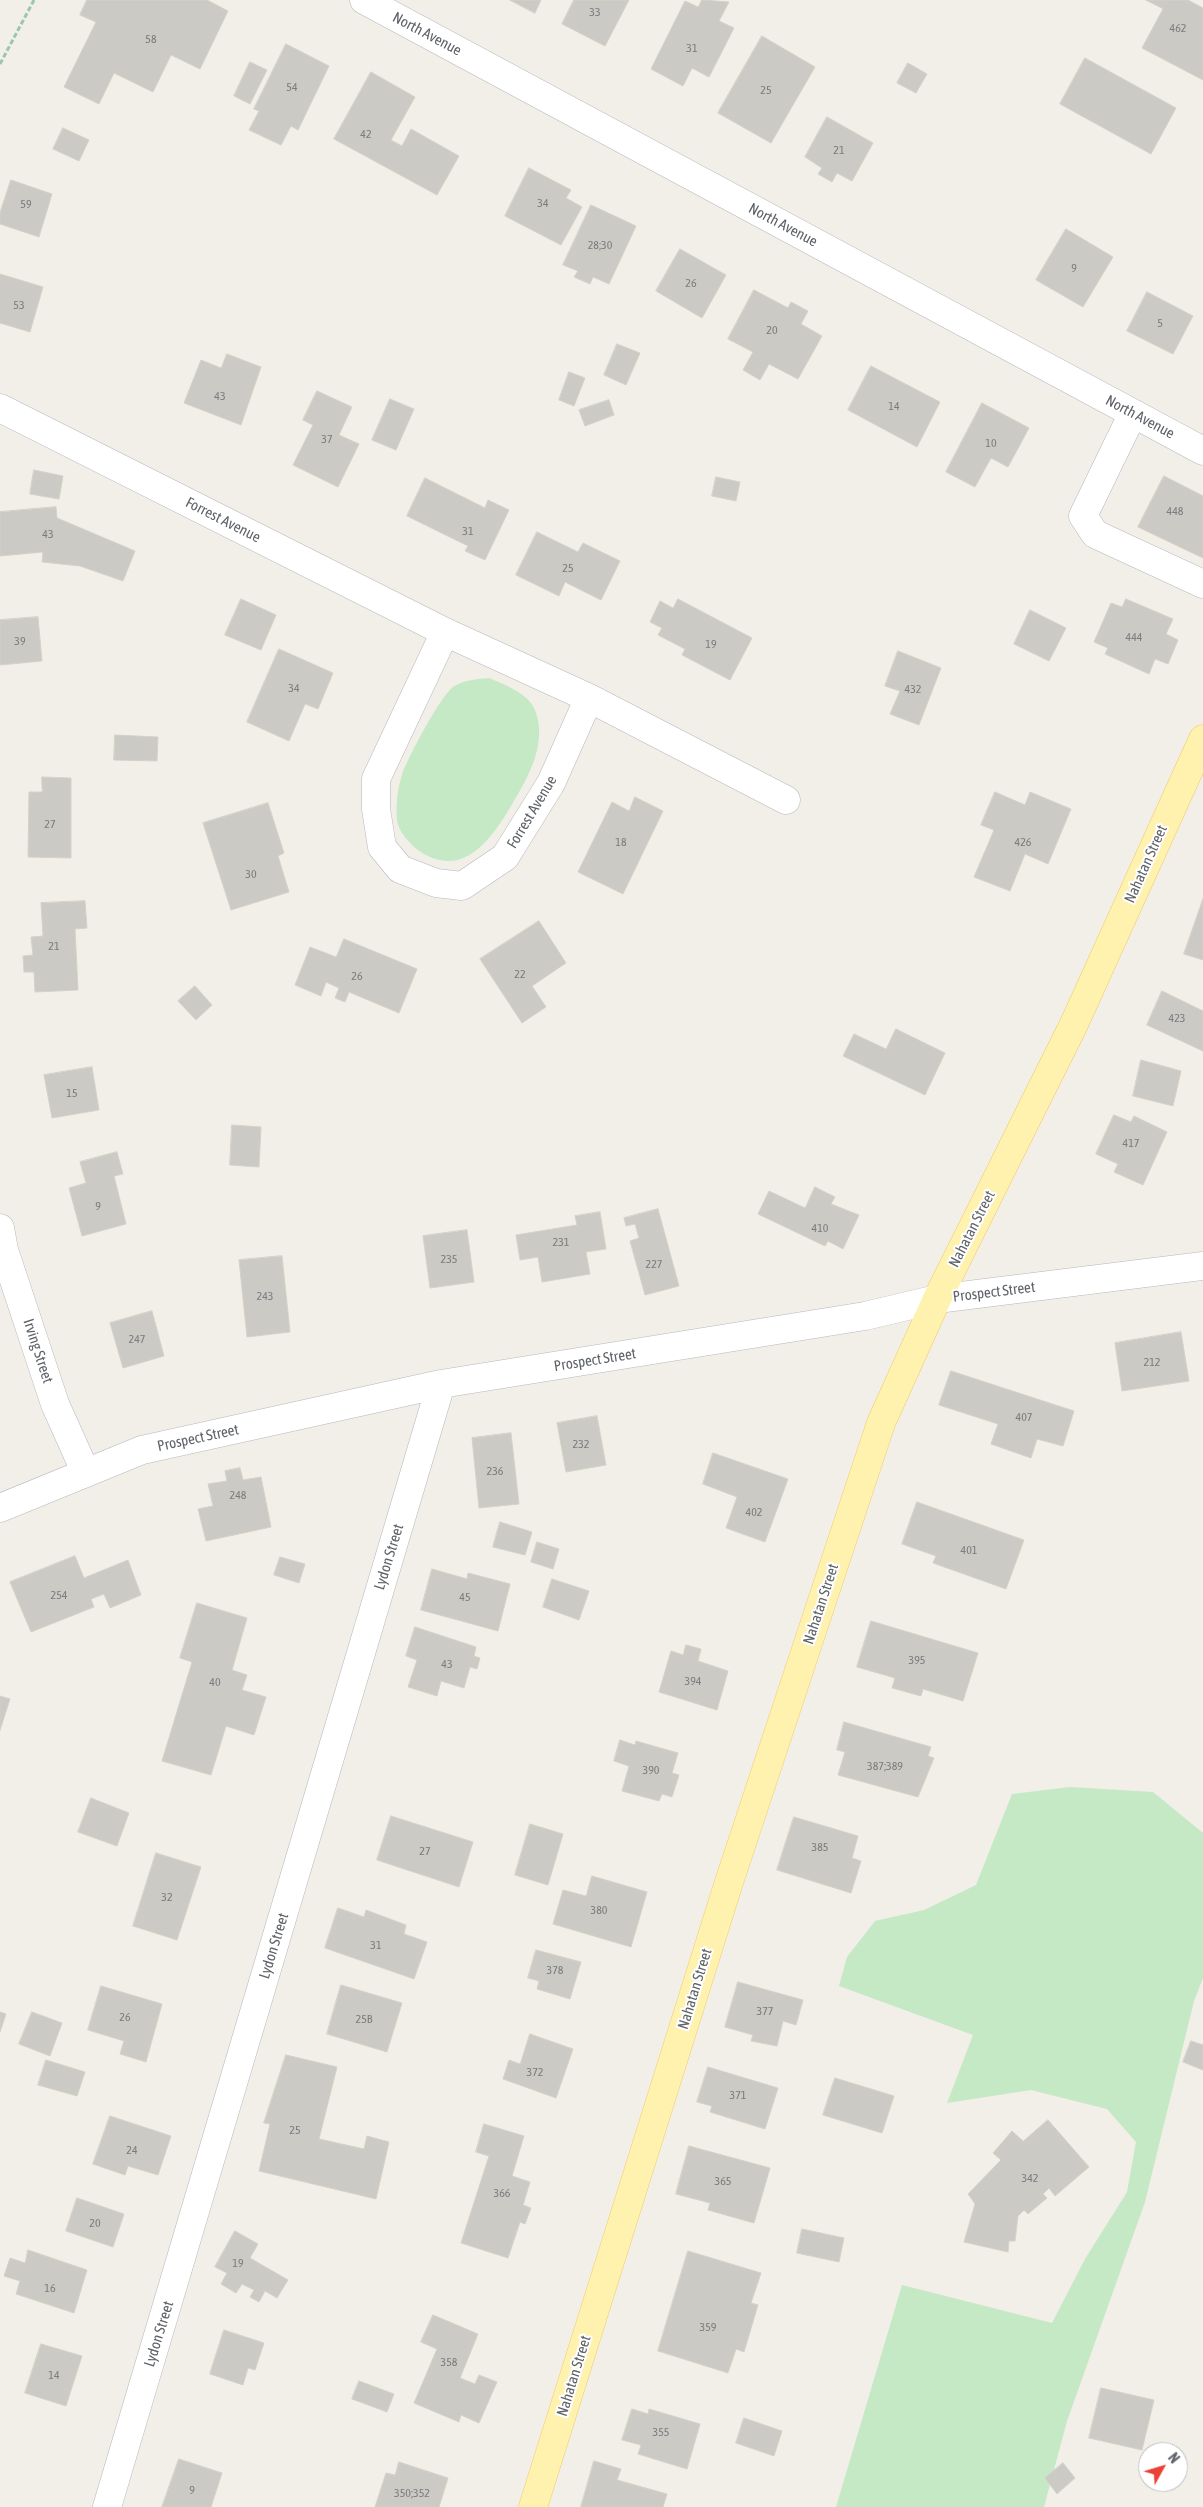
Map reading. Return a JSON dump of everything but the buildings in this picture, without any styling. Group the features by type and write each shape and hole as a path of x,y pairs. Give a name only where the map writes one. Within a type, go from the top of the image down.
{"main road":[{"name":"Nahatan Street","path":"533,2507 729,1882 878,1432 937,1299 1074,1024 1203,739"}],"street":[{"name":"North Avenue","path":"364,0 1203,451"},
{"name":"Forrest Avenue","path":"0,408 445,632 589,698 786,800"},
{"path":"1133,414 1083,516 1095,534 1203,584"},
{"name":"Forrest Avenue","path":"445,632 376,779 376,809 382,847 400,869 436,883 462,886 505,857 552,783 589,698"},
{"name":"Irving Street","path":"0,1228 4,1250 55,1404 85,1471"},
{"name":"Prospect Street","path":"0,1508 85,1471 142,1450 440,1384 865,1316 937,1299 1203,1266"},
{"name":"Lydon Street","path":"107,2507 440,1384"}],"path":[{"path":"0,64 34,0"}],"green space":[{"path":"489,678 522,694 532,704 538,722 538,747 524,784 503,819 484,843 474,852 461,859 448,861 434,858 411,844 402,833 398,824 397,798 402,775 424,729 447,693 461,683"},
{"path":"1070,1787 1153,1792 1203,1833 1203,1978 1194,2001 1145,2202 1067,2421 1044,2507 836,2507 902,2285 1052,2323 1085,2259 1127,2192 1136,2142 1107,2109 1031,2090 947,2103 973,2035 839,1986 847,1957 875,1921 924,1910 976,1885 1012,1794"}]}
